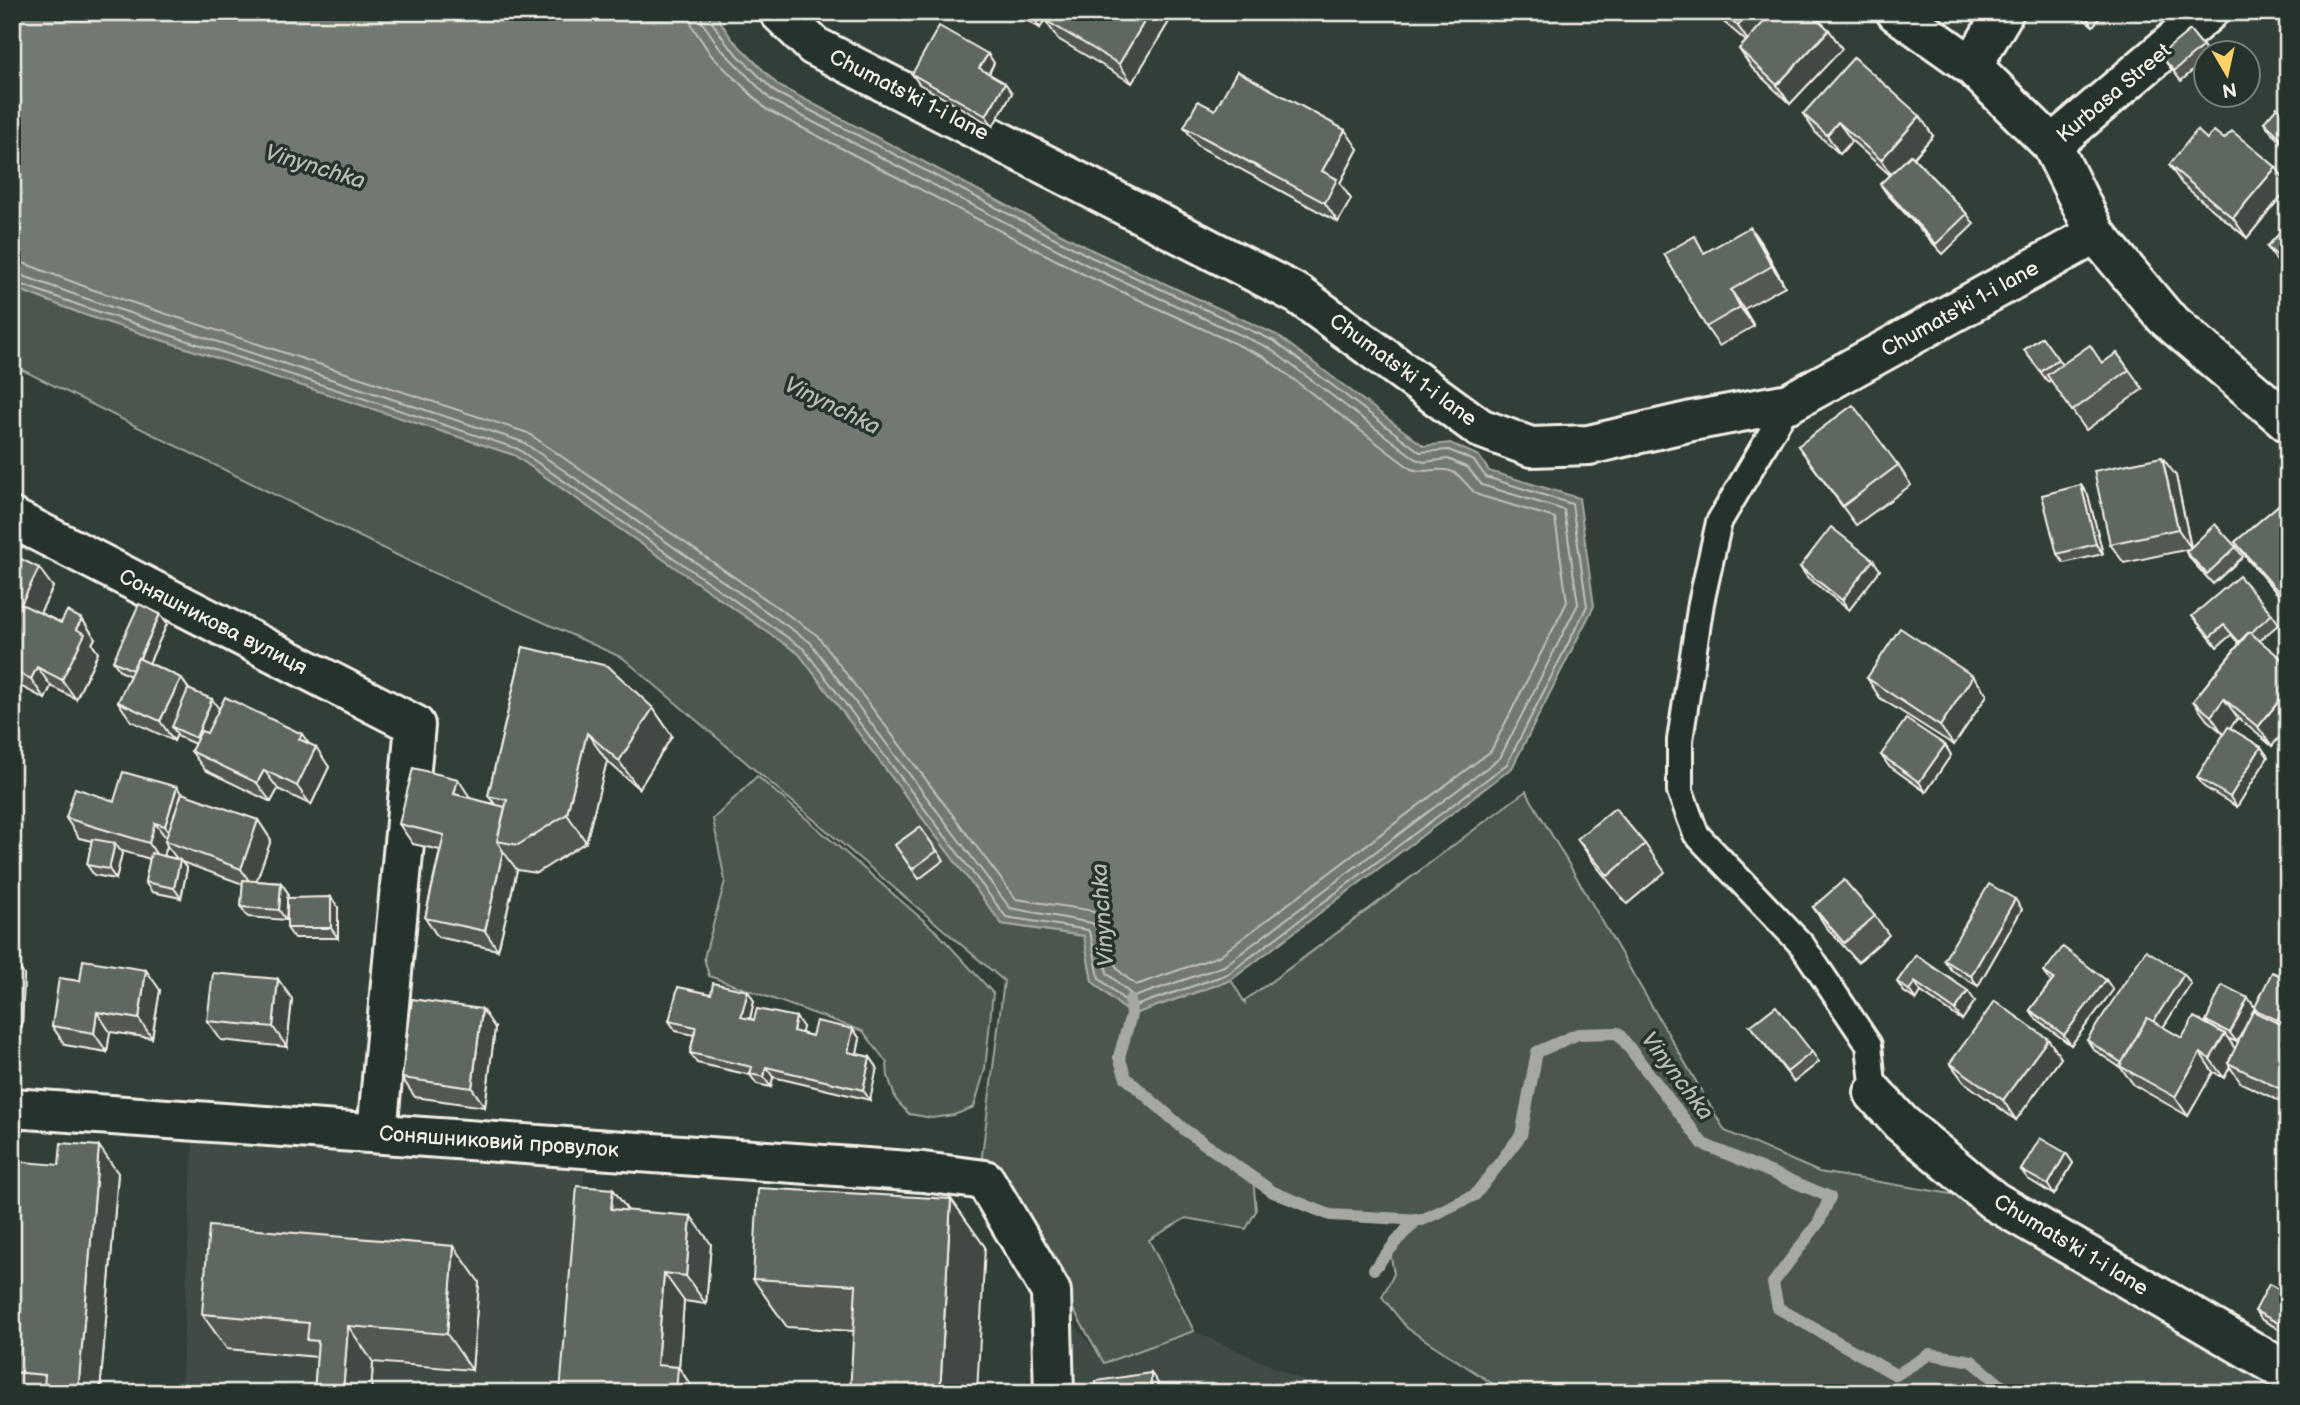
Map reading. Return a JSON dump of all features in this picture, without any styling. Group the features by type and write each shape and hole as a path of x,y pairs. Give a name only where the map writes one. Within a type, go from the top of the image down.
{"street":[{"name":"Chumats'ki 1-i lane","path":"779,12 814,46 1300,295 1480,428 1531,447 1589,445 1692,421 1789,403 2096,234"},
{"path":"1896,12 1972,66 2052,145 2096,234 2165,317 2288,422"},
{"path":"1972,66 2004,12"},
{"name":"Kurbasa Street","path":"2052,145 2208,12"},
{"name":"Соняшникова вулиця","path":"12,518 415,725 377,1133"},
{"name":"Chumats'ki 1-i lane","path":"1874,1093 1901,1123 1994,1201 2288,1371"},
{"name":"Соняшниковий провулок","path":"12,1108 923,1172 985,1180 1051,1292 1054,1393"}],"lane":[{"path":"1789,403 1719,522 1701,603 1680,740 1680,791 1696,834 1802,946 1869,1045 1874,1093"}],"shaded area":[{"path":"12,287 85,315 514,455 799,654 1002,924 1084,936 1092,981 1131,1015 1231,980 1245,1003 1245,1000 1526,791 1725,1131 1819,1172 1994,1201 2288,1372 2288,1393 1507,1393 1407,1328 1382,1297 1394,1274 1390,1252 1416,1229 1421,1220 1330,1215 1267,1188 1253,1177 1256,1211 1246,1229 1186,1218 1149,1240 1194,1331 1104,1363 1062,1290 981,1163 1004,981 623,658 423,568 12,365"},
{"path":"757,776 937,932 993,993 985,1069 974,1107 954,1115 932,1118 909,1114 896,1100 888,1076 887,1063 863,1031 709,976 704,958 725,881 713,819"},
{"path":"194,1121 586,1148 569,1393 181,1393"},
{"path":"1051,1292 1104,1363 1194,1331 1331,1393 1054,1393"}],"water":[{"path":"12,12 714,12 732,39 779,86 1094,251 1277,335 1424,446 1450,443 1479,456 1489,471 1579,498 1594,606 1512,768 1231,980 1131,1015 1092,981 1084,936 1002,924 799,654 514,455 85,315 12,287"}],"building":[{"path":"1049,12 1150,12 1119,64 1045,20"},
{"path":"1722,12 1749,12 1738,26"},
{"path":"1773,12 1810,12 1829,30 1777,85 1739,49"},
{"path":"939,26 988,54 979,68 1005,83 986,116 912,74"},
{"path":"2190,30 2196,38 2192,38 2192,55 2174,71 2160,55"},
{"path":"1854,57 1920,116 1881,160 1838,122 1827,135 1803,114"},
{"path":"1237,71 1345,130 1322,171 1337,179 1325,203 1184,127 1198,101 1215,110"},
{"path":"2277,107 2288,117 2288,131 2281,138 2264,122"},
{"path":"2197,130 2207,139 2214,131 2224,139 2232,131 2276,167 2233,218 2169,165"},
{"path":"1911,155 1967,214 1936,244 1880,184"},
{"path":"2288,224 2288,265 2267,247"},
{"path":"1750,227 1772,266 1731,290 1740,307 1706,327 1664,254 1695,236 1704,253"},
{"path":"2042,337 2058,359 2041,372 2024,350"},
{"path":"2090,345 2102,363 2117,353 2129,370 2072,411 2047,375"},
{"path":"1853,405 1898,465 1843,506 1798,446"},
{"path":"2162,457 2178,529 2110,544 2094,471"},
{"path":"2081,485 2096,544 2057,554 2042,495"},
{"path":"2288,497 2288,591 2282,596 2235,542"},
{"path":"2215,524 2236,547 2207,574 2186,552"},
{"path":"1831,527 1873,560 1842,600 1800,567"},
{"path":"15,556 39,568 21,604 61,623 67,611 82,619 76,629 85,634 62,680 37,667 31,679 12,670 12,562"},
{"path":"2239,576 2272,614 2239,642 2224,625 2210,637 2192,616"},
{"path":"139,604 160,614 132,670 113,661"},
{"path":"1900,628 1973,676 1940,726 1867,678"},
{"path":"2249,632 2288,664 2288,690 2258,727 2224,699 2211,716 2193,701"},
{"path":"523,647 608,666 653,708 619,761 587,733 567,814 518,845 497,841 507,800 488,796"},
{"path":"138,658 181,678 160,721 118,702"},
{"path":"188,689 212,699 196,738 172,727"},
{"path":"225,697 302,734 299,739 316,747 297,786 264,770 257,783 191,751 201,731 207,733"},
{"path":"1906,719 1945,745 1919,782 1881,755"},
{"path":"2228,727 2261,747 2230,797 2197,777"},
{"path":"413,768 458,779 454,794 505,807 497,841 503,851 485,931 425,918 444,835 399,824"},
{"path":"123,772 177,787 165,826 155,823 149,843 66,818 75,788 114,801"},
{"path":"182,793 258,820 241,869 165,841"},
{"path":"1615,808 1645,844 1608,876 1577,839"},
{"path":"920,827 937,851 912,869 895,845"},
{"path":"92,839 115,843 109,869 87,865"},
{"path":"151,853 180,860 174,888 145,882"},
{"path":"243,880 281,883 279,910 241,907"},
{"path":"1844,880 1875,916 1844,943 1813,907"},
{"path":"1989,884 2015,899 1971,976 1944,960"},
{"path":"331,897 331,928 287,928 287,898"},
{"path":"2063,947 2106,980 2064,1035 2030,1010 2054,979 2044,972"},
{"path":"2146,950 2184,974 2153,1022 2147,1018 2122,1063 2087,1040"},
{"path":"1916,955 1968,991 1955,1010 1915,982 1909,990 1897,982"},
{"path":"83,960 146,970 139,1019 97,1012 94,1033 52,1026 59,978 80,981"},
{"path":"2272,972 2288,979 2288,1005 2285,1004 2277,1020 2254,1009"},
{"path":"213,973 278,979 273,1027 207,1021"},
{"path":"713,983 748,991 741,1017 754,1020 757,1009 796,1017 793,1031 812,1036 816,1021 853,1029 848,1052 870,1057 863,1090 766,1067 764,1077 750,1074 752,1067 690,1053 696,1027 669,1021 678,987 711,994"},
{"path":"2222,985 2248,998 2230,1033 2206,1021"},
{"path":"412,999 482,1009 472,1088 402,1078"},
{"path":"1995,1001 2048,1039 2003,1100 1950,1063"},
{"path":"1776,1006 1812,1052 1787,1072 1750,1026"},
{"path":"2253,1011 2288,1028 2288,1093 2228,1063"},
{"path":"2194,1017 2225,1034 2210,1059 2200,1053 2175,1097 2120,1066 2147,1018 2182,1038"},
{"path":"2040,1138 2066,1153 2048,1185 2021,1170"},
{"path":"61,1143 99,1146 78,1392 44,1389 45,1375 12,1372 12,1161 59,1165"},
{"path":"577,1186 613,1189 611,1209 691,1216 686,1276 664,1273 657,1365 678,1367 676,1393 560,1393"},
{"path":"758,1188 951,1199 940,1393 850,1393 856,1285 753,1279"},
{"path":"209,1226 454,1246 447,1334 348,1326 343,1393 314,1393 318,1341 307,1340 309,1323 202,1314"},
{"path":"2269,1284 2288,1294 2288,1328 2255,1311"},
{"path":"1151,1373 1151,1393 1097,1393 1096,1381"}],"waterway":[{"name":"Vinynchka","path":"1130,1000 1131,1015 1119,1057 1126,1078 1185,1130 1273,1192 1330,1215 1422,1220 1475,1195 1521,1135 1537,1052 1578,1034 1618,1033 1703,1144 1830,1197 1819,1222 1773,1283 1778,1308 1896,1375 1930,1354 1972,1361 2010,1393"},
{"path":"1374,1269 1415,1219"}]}
